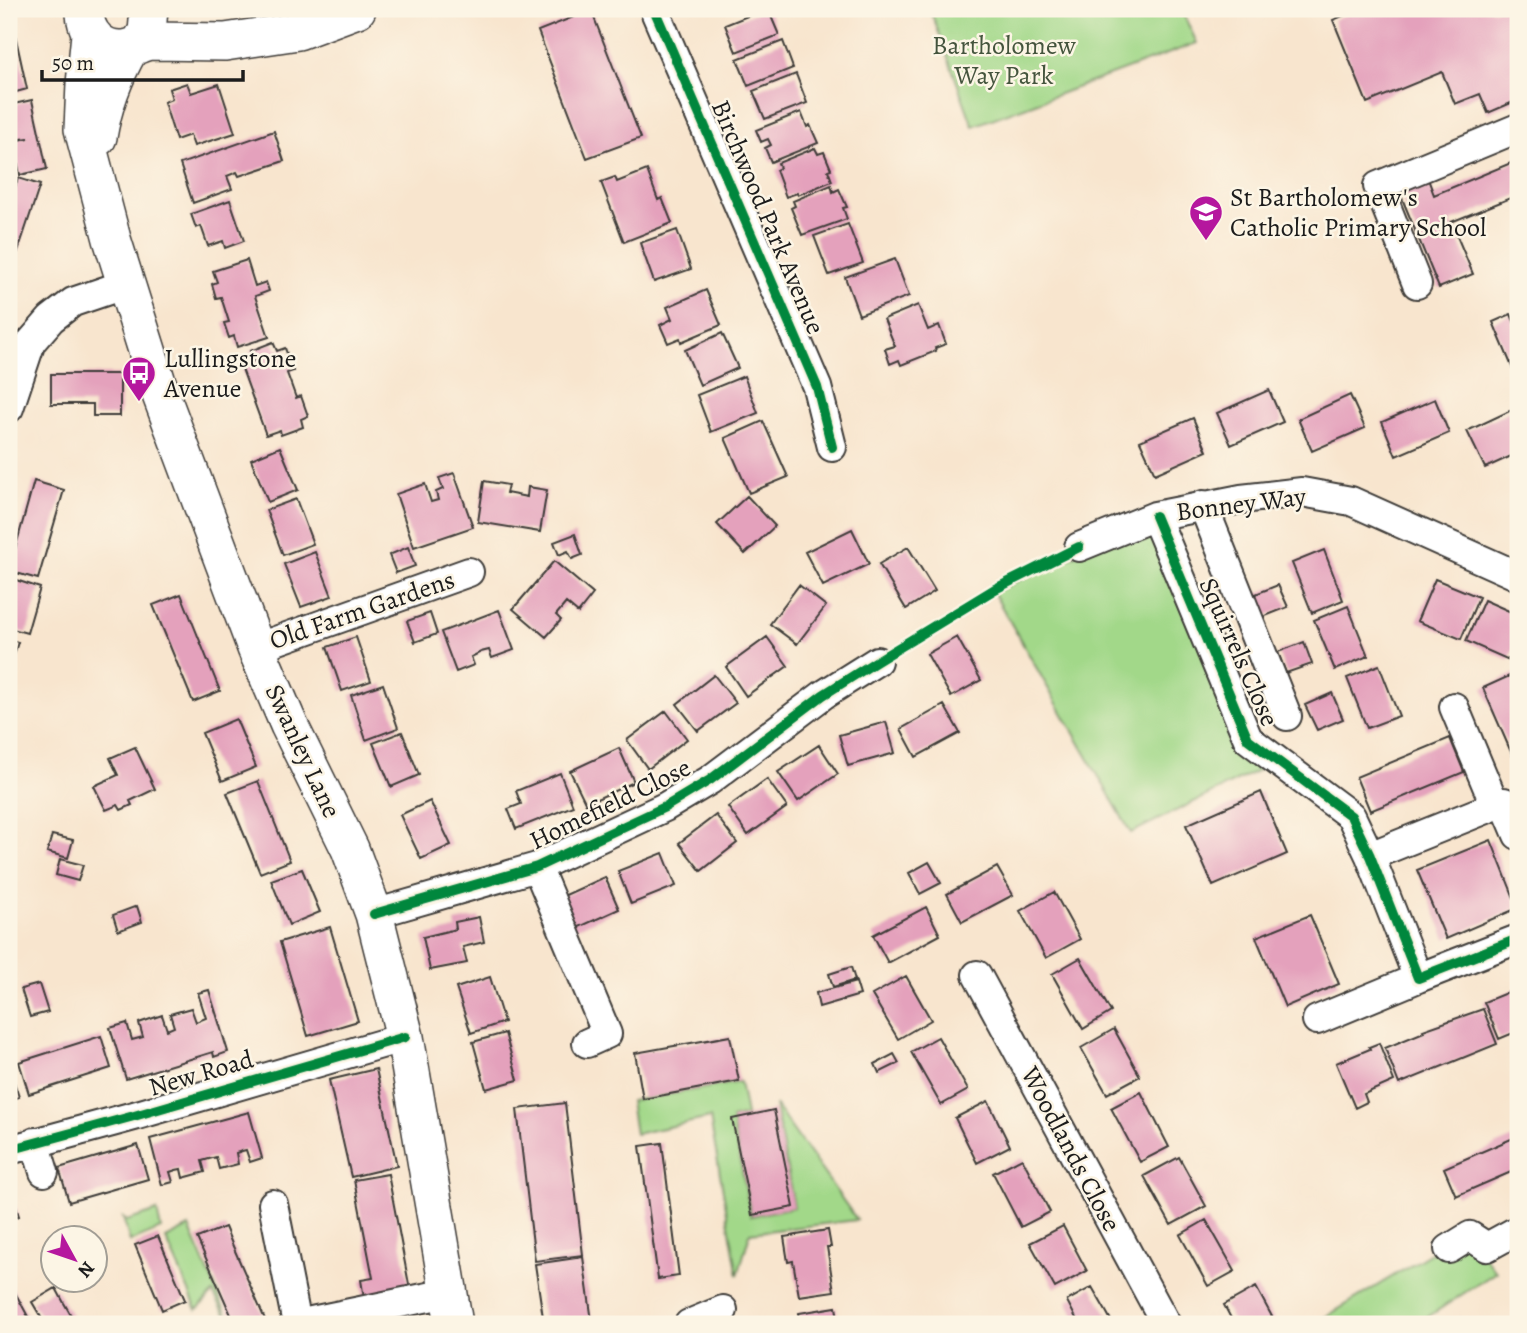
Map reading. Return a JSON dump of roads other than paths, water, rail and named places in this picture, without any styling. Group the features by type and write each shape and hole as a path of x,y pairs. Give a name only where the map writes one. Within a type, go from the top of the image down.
{"main road":[{"path":"85,19 99,43 110,48 139,33 225,42 298,31 358,9"},
{"name":"Swanley Lane","path":"85,19 83,129 126,284 161,395 256,648 289,725 349,849 374,914 405,1037 451,1309"},
{"name":"Swanley Lane","path":"99,191 97,141 101,115 116,72 139,33"}],"street":[{"name":"Birchwood Park Avenue","path":"654,9 817,387 832,447"},
{"path":"1417,284 1378,186 1518,128"},
{"path":"9,408 31,342 51,319 73,302 126,284"},
{"name":"Bonney Way","path":"1079,547 1155,516 1203,505 1302,492 1351,500 1518,576"},
{"path":"1203,505 1287,716"},
{"name":"Squirrels Close","path":"1155,516 1248,739 1351,816 1370,856 1418,978"},
{"name":"Old Farm Gardens","path":"256,648 469,572"},
{"name":"Homefield Close","path":"374,914 537,867 665,807 710,780 823,695 877,661"},
{"path":"1454,707 1495,805"},
{"path":"1370,856 1504,802 1518,835"},
{"path":"537,867 607,1034 587,1043"},
{"path":"1317,1020 1518,939"},
{"name":"Woodlands Close","path":"977,975 1166,1324"},
{"name":"New Road","path":"44,1172 22,1146 405,1037"},
{"path":"273,1204 297,1324 451,1309"},
{"path":"1449,1249 1471,1236 1487,1247 1518,1230"},
{"path":"689,1324 723,1310"}],"place":[{"name":"St Bartholomew's Catholic Primary School","path":"1206,242"},
{"name":"Lullingstone Avenue","path":"139,403"}],"park label":[{"name":"Bartholomew Way Park","path":"1004,60"}]}
